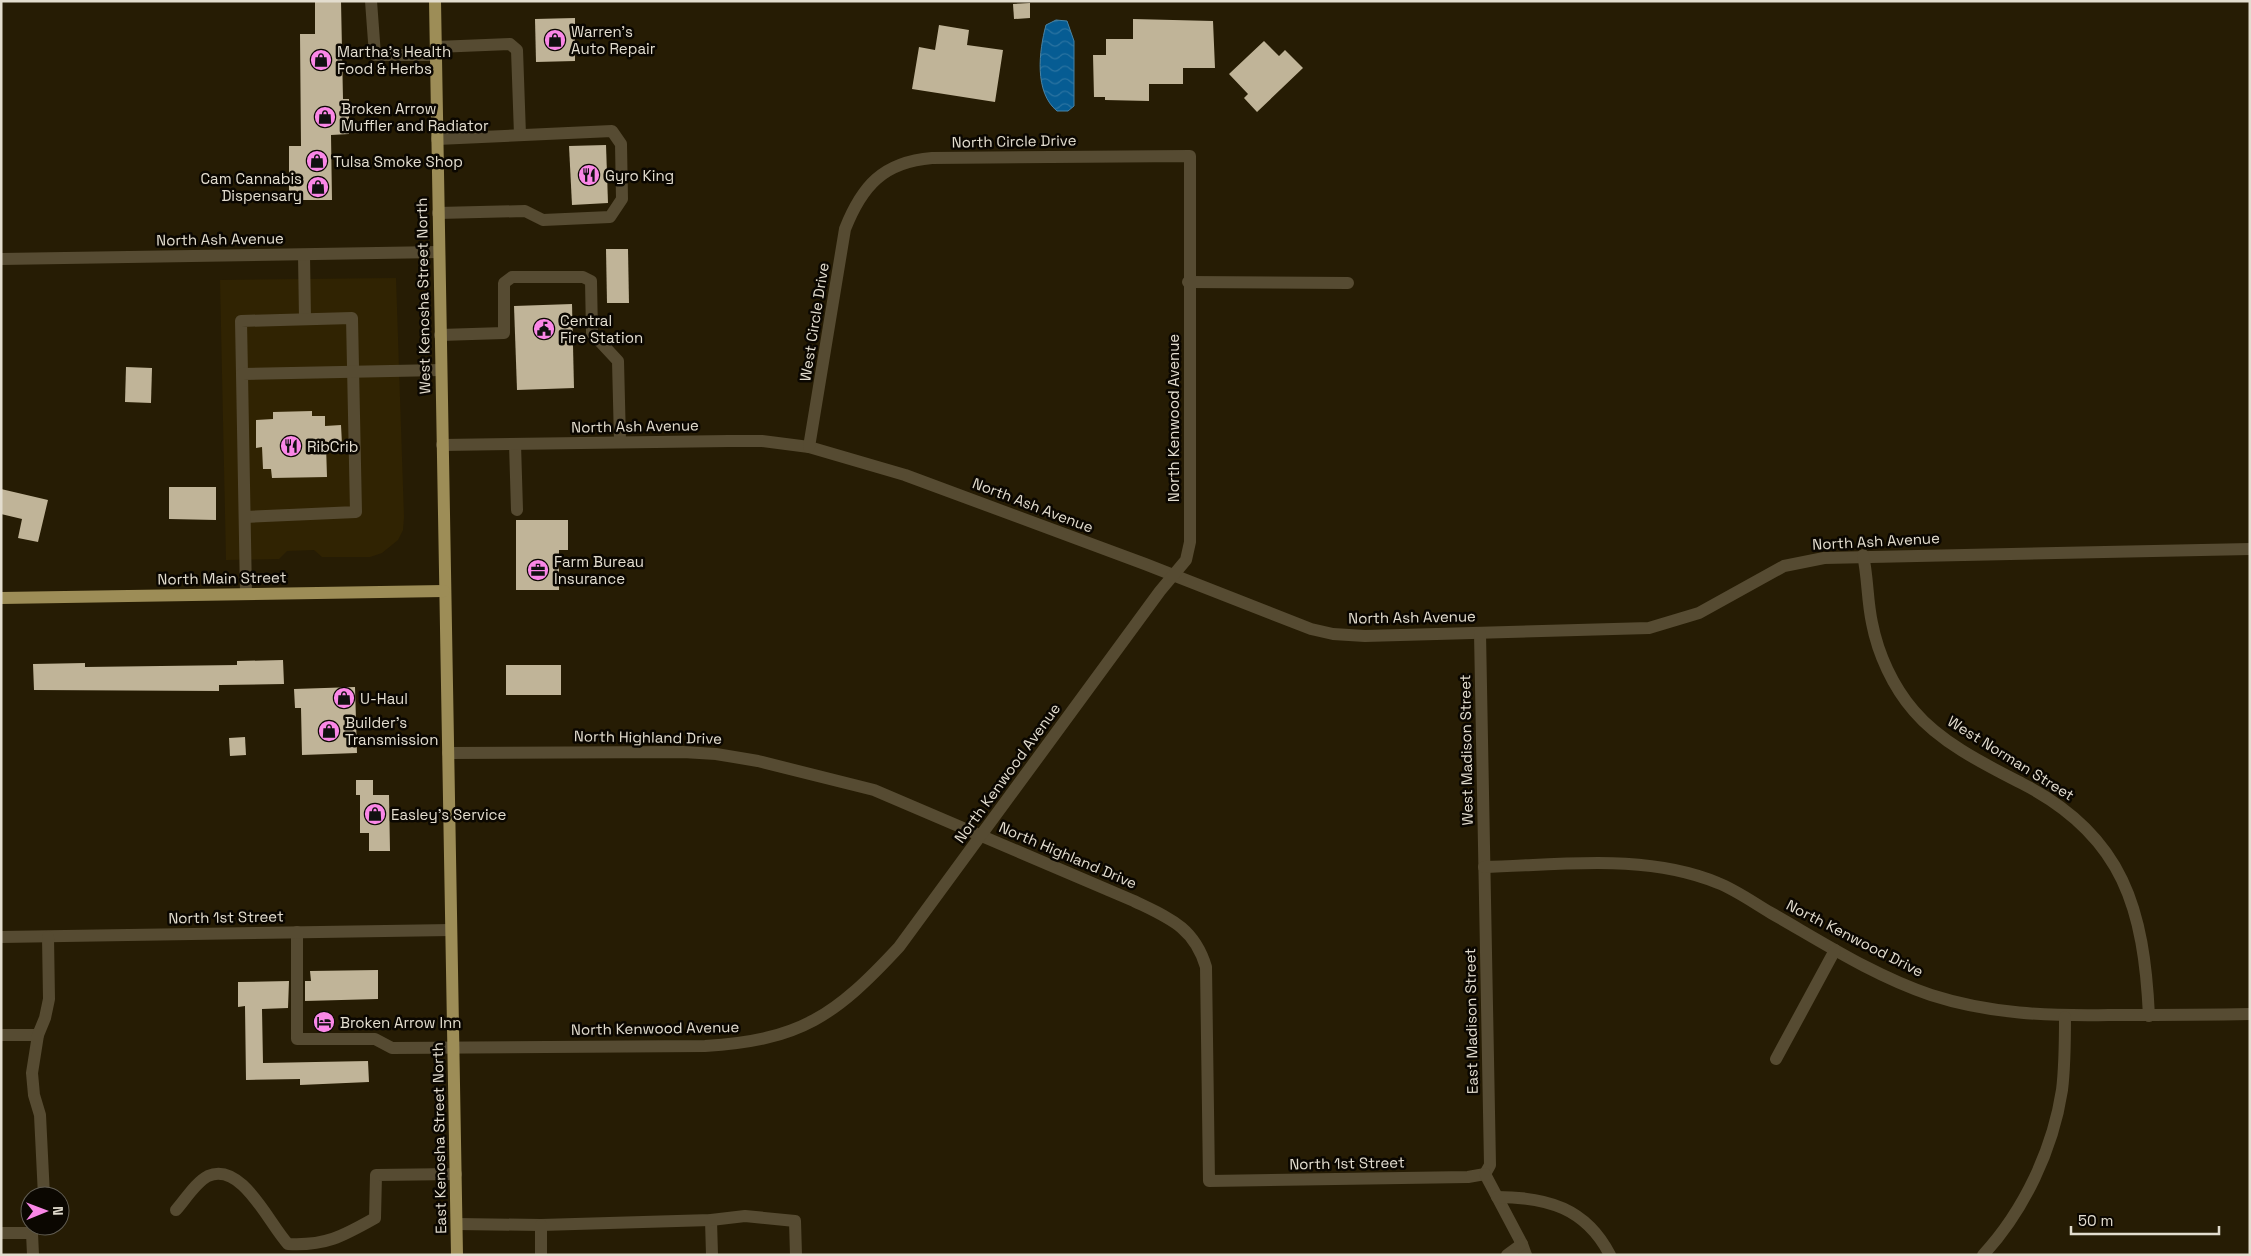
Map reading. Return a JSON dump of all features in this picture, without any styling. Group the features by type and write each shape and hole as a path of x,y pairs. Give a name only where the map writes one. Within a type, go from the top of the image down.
{"main road":[{"name":"West Kenosha Street North","path":"435,1 444,591"},
{"name":"North Main Street","path":"1,598 444,591"},
{"path":"444,591 448,753"},
{"name":"East Kenosha Street North","path":"448,753 457,1255"}],"street":[{"path":"371,1 375,55 510,44 517,50 520,135"},
{"path":"438,139 612,131 621,144 622,199 610,217 543,220 526,211 438,213"},
{"name":"North Circle Drive","path":"855,204 872,182 884,171 917,159 1190,156"},
{"name":"North Kenwood Avenue","path":"297,932 297,1039 375,1039 392,1048 705,1046 744,1043 798,1029 812,1023 845,1000 881,967 899,947 1160,591 1175,576 1186,560 1190,542 1188,282 1190,156"},
{"name":"West Circle Drive","path":"809,447 845,229 855,204"},
{"name":"North Ash Avenue","path":"1,259 439,252"},
{"path":"304,254 305,319"},
{"path":"440,335 504,333 504,283 512,277 583,277 591,281 592,333 618,361 620,441"},
{"path":"1188,282 1348,283"},
{"path":"245,517 356,512 352,318 241,321 246,594"},
{"path":"242,374 440,370"},
{"name":"North Ash Avenue","path":"442,445 620,441 762,441 809,447 905,475 1175,576 1290,622 1333,634 1365,636 1649,628 1699,613 1766,575 1798,562 1863,555 2250,549"},
{"path":"515,444 517,510"},
{"name":"West Norman Street","path":"1863,555 1876,641 1891,676 1913,710 1925,722 1960,747 2006,776 2052,800 2076,818 2095,838 2110,858 2127,890 2143,941 2148,1016"},
{"name":"West Madison Street","path":"1480,633 1484,867"},
{"name":"North Highland Drive","path":"448,753 683,752 746,758 874,790 1167,916 1187,931 1196,944 1206,967 1209,1181"},
{"name":"North Kenwood Drive","path":"1484,867 1624,864 1656,865 1676,869 1720,883 1835,950 1895,980 1930,994 2006,1012 2065,1017 2250,1014"},
{"name":"East Madison Street","path":"1484,867 1490,1165 1485,1174"},
{"name":"North 1st Street","path":"1,937 451,930"},
{"path":"44,1186 40,1115 34,1095 32,1074 38,1035 45,1018 49,999 48,937"},
{"path":"1776,1059 1835,950"},
{"path":"1983,1255 2026,1196 2046,1148 2062,1091 2065,1017"},
{"path":"1,1035 38,1035"},
{"path":"176,1210 208,1176 227,1173 237,1179 254,1198 276,1231 288,1244 312,1245 353,1230 375,1218 376,1175 456,1174"},
{"path":"1485,1174 1524,1249 1507,1255"},
{"name":"North 1st Street","path":"1209,1181 1468,1177 1485,1174"},
{"path":"1497,1197 1515,1197 1543,1201 1578,1215 1591,1226 1610,1255"},
{"path":"457,1224 541,1225 711,1220 744,1216 794,1221 796,1255"},
{"path":"711,1220 712,1255"},
{"path":"541,1225 541,1255"},
{"path":"1,1233 20,1231"},
{"path":"32,1255 34,1236"}],"shaded area":[{"path":"396,278 404,517 403,530 398,540 382,553 370,557 322,557 314,550 287,551 279,559 226,560 220,280"}],"water":[{"path":"1056,20 1067,21 1074,41 1074,106 1068,111 1057,111 1050,103 1045,93 1040,71 1040,59 1046,25"}],"building":[{"path":"315,1 341,1 343,99 349,99 349,134 331,135 332,200 289,200 289,146 301,146 300,34 315,34"},
{"path":"1030,3 1030,18 1014,19 1013,4"},
{"name":"Warren's Auto Repair","path":"575,18 575,61 536,62 535,19"},
{"path":"1133,19 1213,21 1215,68 1183,68 1183,84 1149,84 1149,101 1105,100 1105,97 1094,97 1093,55 1106,55 1106,39 1133,39"},
{"path":"939,25 969,30 967,45 1003,50 995,102 912,89 919,47 935,50"},
{"path":"1264,41 1279,56 1285,50 1303,68 1257,112 1244,98 1248,94 1229,74"},
{"name":"Gyro King","path":"606,145 608,203 572,205 569,146"},
{"path":"606,249 628,249 629,303 607,303"},
{"name":"Central Fire Station","path":"572,304 574,388 517,390 514,306"},
{"path":"126,367 152,368 151,403 125,402"},
{"name":"RibCrib","path":"312,411 312,416 325,416 325,426 341,425 342,444 326,445 327,477 272,478 271,469 263,469 262,447 256,448 256,420 273,419 273,412"},
{"path":"169,487 216,487 216,520 169,519"},
{"path":"1,489 48,500 38,542 18,538 22,519 1,514"},
{"name":"Farm Bureau Insurance","path":"516,520 568,520 568,550 559,550 559,590 516,590"},
{"path":"283,660 284,684 219,685 219,691 34,690 33,664 85,663 85,667 237,665 237,661"},
{"path":"506,665 561,665 561,695 506,695"},
{"name":"Builder's Transmission","path":"355,687 357,753 302,755 301,708 295,708 294,689"},
{"path":"245,737 246,755 230,756 229,738"},
{"name":"Easley's Service","path":"356,780 373,780 373,795 389,795 390,851 369,851 369,833 360,833 360,795 356,795"},
{"path":"378,970 378,999 305,1001 305,981 311,981 310,971"},
{"path":"289,981 288,1008 262,1009 263,1063 368,1061 369,1082 300,1085 300,1079 246,1080 245,1006 238,1007 238,982"}],"place":[{"name":"Warren's Auto Repair","path":"555,40"},
{"name":"Martha's Health Food & Herbs","path":"321,60"},
{"name":"Broken Arrow Muffler and Radiator","path":"325,117"},
{"name":"Tulsa Smoke Shop","path":"317,161"},
{"name":"Gyro King","path":"589,175"},
{"name":"Cam Cannabis Dispensary","path":"318,187"},
{"name":"Central Fire Station","path":"544,329"},
{"name":"RibCrib","path":"291,446"},
{"name":"Farm Bureau Insurance","path":"538,570"},
{"name":"U-Haul","path":"344,698"},
{"name":"Builder's Transmission","path":"329,731"},
{"name":"Easley's Service","path":"375,814"},
{"name":"Broken Arrow Inn","path":"324,1022"}]}
